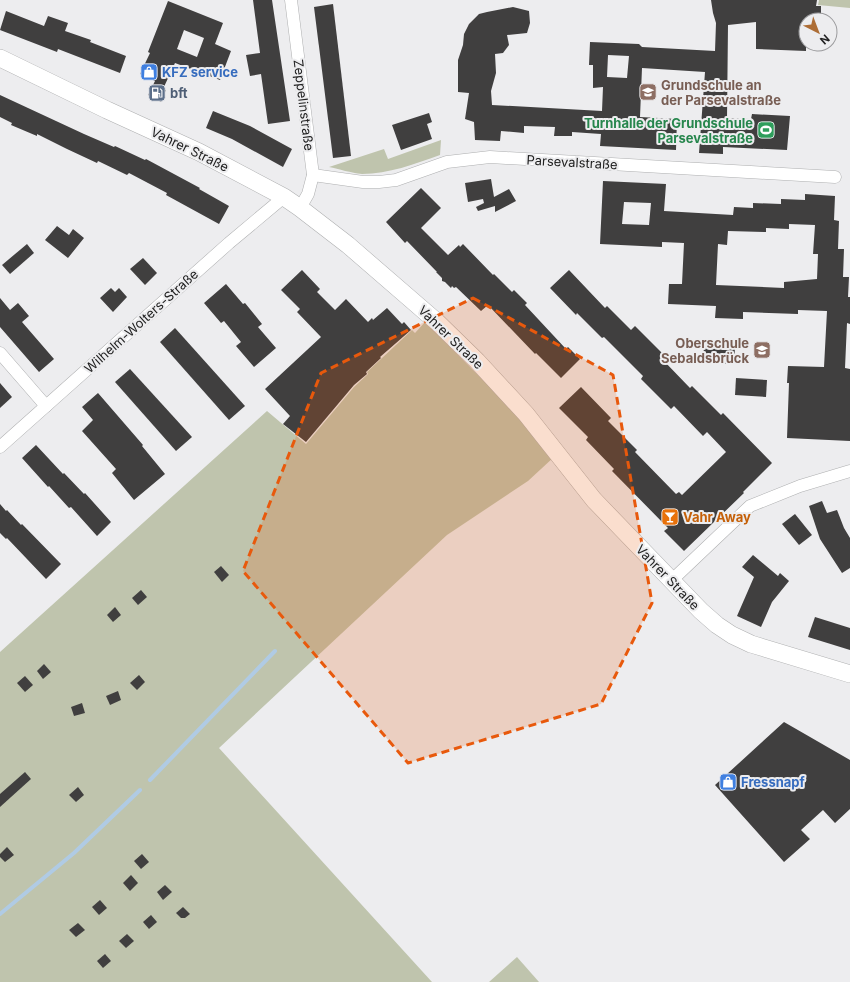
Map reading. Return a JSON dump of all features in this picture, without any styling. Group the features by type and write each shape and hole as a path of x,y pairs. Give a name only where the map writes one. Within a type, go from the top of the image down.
{"main road":[{"name":"Vahrer Straße","path":"0,58 107,110 200,152 284,197 300,208 374,267 437,322 477,362 526,414 594,500 671,581 717,626 751,644 850,674"}],"street":[{"name":"Zeppelinstraße","path":"291,0 313,175 308,194 300,208"},
{"name":"Parsevalstraße","path":"313,175 363,182 379,182 396,180 447,162 490,157 835,177"},
{"name":"Wilhelm-Wolters-Straße","path":"0,447 229,243 284,197"},
{"path":"0,353 46,406"},
{"path":"671,581 750,506 800,486 850,471"}],"highlighted area":[{"path":"473,298 613,375 652,603 601,704 408,763 243,571 321,373"}],"green space":[{"path":"819,0 850,0 850,8 818,5"},
{"path":"441,140 440,155 392,170 372,174 362,174 329,167 384,149 388,159"},
{"path":"425,322 521,418 554,457 528,481 447,535 219,748 432,982 0,982 0,652 267,411 306,444 354,387 368,374 367,372 412,330 415,333"},
{"path":"517,957 539,982 489,982"}],"building":[{"path":"253,0 272,0 290,121 268,124 261,74 250,76 246,55 260,53"},
{"path":"711,0 817,0 816,6 821,6 821,12 798,12 798,51 756,49 756,22 728,25 727,118 751,119 752,114 790,116 787,150 723,147 723,154 699,153 705,72 642,68 640,117 677,119 676,150 600,146 601,134 572,132 572,136 554,136 555,127 524,126 524,133 501,131 500,141 475,140 474,122 465,119 469,93 458,92 458,60 463,45 464,34 469,24 479,14 513,7 529,11 530,23 527,33 507,35 509,45 503,53 495,54 496,73 491,91 492,105 602,111 603,87 593,88 593,65 589,65 590,42 639,44 642,47 715,51 716,23","holes":["608,55 629,56 627,78 607,77"]},
{"path":"168,1 223,23 215,44 231,51 220,80 175,63 163,89 166,90 161,102 148,95 155,81 140,74 150,53 148,52","holes":["184,30 204,38 197,57 177,49"]},
{"path":"333,4 351,156 333,158 314,7"},
{"path":"6,11 44,26 48,16 68,23 65,31 91,40 90,42 126,56 120,73 58,49 57,52 0,30"},
{"path":"0,95 84,134 145,160 146,159 200,188 199,189 229,206 219,224 166,195 167,193 129,173 127,175 98,161 97,163 37,134 37,136 11,125 12,123 0,117"},
{"path":"213,111 250,126 292,149 283,167 232,139 206,128"},
{"path":"429,113 432,122 427,124 432,139 401,150 392,125"},
{"path":"491,179 494,197 509,189 516,201 495,212 495,206 478,211 476,207 484,203 483,199 468,202 465,183"},
{"path":"603,181 666,184 664,211 733,215 734,207 753,208 753,203 781,204 781,199 805,200 805,194 835,196 834,220 839,221 838,249 844,249 843,277 849,277 848,297 850,297 850,324 847,323 845,368 850,369 850,441 787,438 789,383 787,383 788,366 824,367 827,311 798,310 798,314 743,312 743,319 715,318 716,306 668,304 669,284 682,284 684,243 662,242 662,247 600,244","holes":["624,202 651,203 649,225 622,224","789,224 815,225 813,254 818,254 817,279 784,282 784,288 716,285 718,244 727,245 728,231 766,232 766,228 789,229"]},
{"path":"421,188 441,208 421,228 448,255 459,245 460,247 463,244 493,275 494,274 512,292 514,290 527,303 525,305 566,349 568,347 580,359 561,378 536,353 535,354 488,305 481,311 456,287 454,288 452,286 451,288 442,281 442,278 437,272 407,241 405,243 386,222"},
{"path":"57,226 69,235 73,229 84,238 68,258 45,240"},
{"path":"27,244 34,253 10,274 2,265"},
{"path":"143,258 157,273 145,285 130,269"},
{"path":"302,270 320,289 317,292 335,310 346,299 368,322 372,318 373,320 387,308 402,324 404,322 411,330 380,357 381,358 366,372 367,374 354,385 306,442 283,424 290,416 265,389 321,337 297,312 300,309 281,290"},
{"path":"569,270 605,308 607,306 631,330 635,326 666,357 663,360 690,388 692,386 721,415 723,413 772,463 743,492 744,493 684,551 664,531 668,528 612,471 614,469 586,440 588,437 559,408 581,387 611,418 608,421 637,450 635,452 676,494 679,492 682,495 726,452 707,432 703,436 674,406 671,409 641,379 643,376 604,337 602,338 577,313 576,315 550,288"},
{"path":"226,284 243,304 245,303 262,324 258,327 276,348 254,367 236,346 241,342 224,321 221,323 204,303"},
{"path":"111,288 115,292 119,288 127,297 113,312 100,298"},
{"path":"0,298 10,310 18,303 29,316 22,322 54,359 39,372 0,327"},
{"path":"175,328 245,406 229,420 160,342"},
{"path":"704,346 735,347 734,364 703,363"},
{"path":"130,369 192,437 176,451 115,382"},
{"path":"736,378 767,380 766,397 735,395"},
{"path":"0,383 12,397 0,408"},
{"path":"98,393 143,445 142,446 165,474 134,500 112,473 116,469 82,431 93,420 82,407"},
{"path":"36,445 63,474 64,473 84,494 85,493 111,522 97,536 71,507 69,508 49,486 48,487 22,458"},
{"path":"822,501 827,513 837,510 844,528 850,538 850,568 842,573 820,539 809,506"},
{"path":"0,504 61,564 46,579 7,538 6,539 0,533"},
{"path":"795,514 812,535 799,545 782,524"},
{"path":"753,555 778,576 780,573 789,581 772,602 761,627 737,616 754,577 742,567"},
{"path":"221,566 229,575 222,582 214,572"},
{"path":"141,590 147,597 138,605 132,598"},
{"path":"115,607 121,615 113,622 107,615"},
{"path":"815,617 850,628 850,650 808,637"},
{"path":"44,664 51,672 43,679 37,671"},
{"path":"139,675 145,682 137,690 130,683"},
{"path":"25,676 33,685 25,692 17,683"},
{"path":"118,691 121,700 110,705 106,696"},
{"path":"82,703 85,713 74,716 71,707"},
{"path":"784,722 850,760 850,809 835,823 823,810 801,830 810,839 784,862 715,785"},
{"path":"25,772 31,779 0,807 0,794"},
{"path":"78,787 84,795 76,802 69,795"},
{"path":"7,847 14,855 5,862 0,857 0,854"},
{"path":"142,854 149,862 141,869 134,861"},
{"path":"131,875 138,883 130,891 123,883"},
{"path":"165,885 172,892 163,900 157,892"},
{"path":"100,900 107,908 99,915 92,907"},
{"path":"183,907 190,914 185,918 181,918 176,913"},
{"path":"151,915 157,922 149,929 143,922"},
{"path":"78,923 85,930 76,937 69,930"},
{"path":"127,934 134,941 126,948 119,941"},
{"path":"105,954 111,961 103,968 97,961"}],"waterway":[{"path":"150,780 275,651"},
{"path":"0,914 74,853 140,790"}],"place":[{"name":"KFZ service","path":"149,72"},
{"name":"Grundschule an der Parsevalstraße","path":"648,92"},
{"name":"bft","path":"157,93"},
{"name":"Turnhalle der Grundschule Parsevalstraße","path":"766,130"},
{"name":"Oberschule Sebaldsbrück","path":"762,350"},
{"name":"Vahr Away","path":"670,517"},
{"name":"Fressnapf","path":"728,782"}]}
